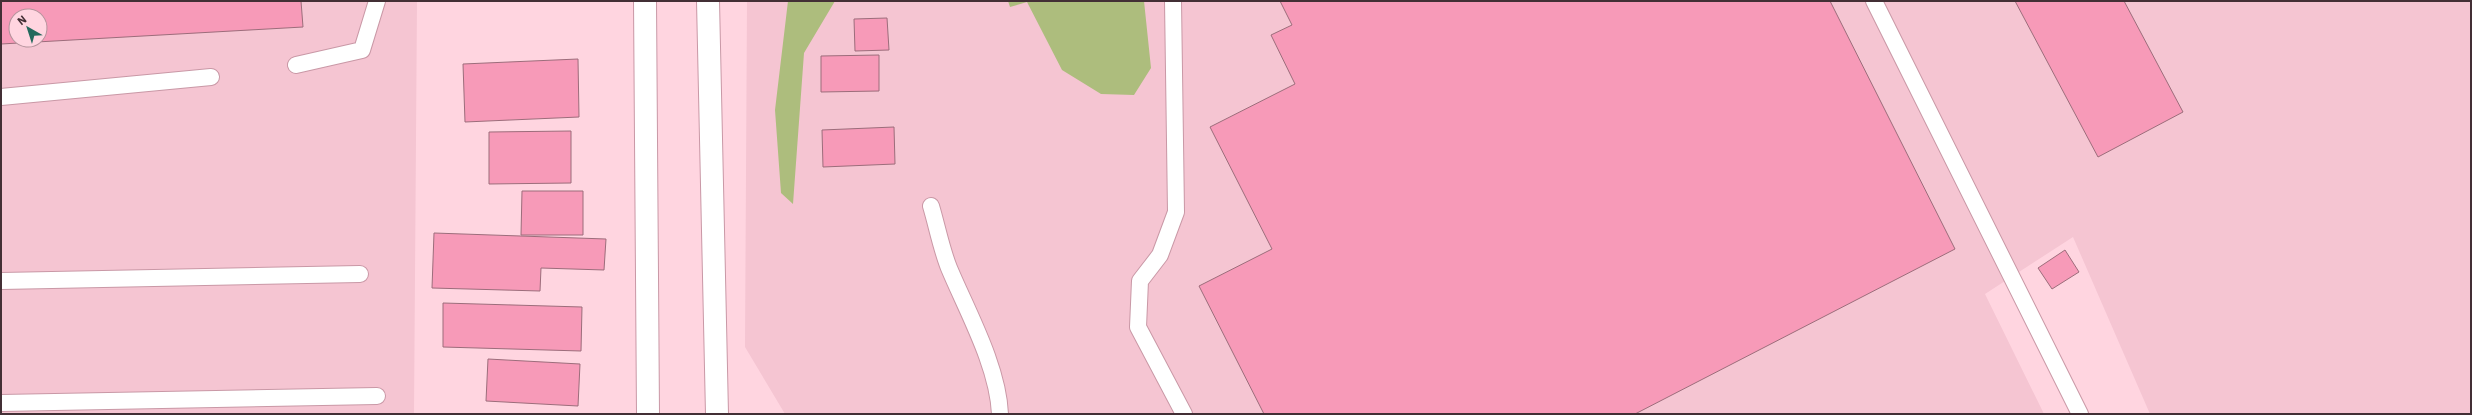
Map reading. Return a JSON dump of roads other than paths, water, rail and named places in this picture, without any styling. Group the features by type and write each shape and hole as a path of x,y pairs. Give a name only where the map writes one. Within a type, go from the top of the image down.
{"street":[{"path":"645,1 648,414"},
{"path":"708,1 717,414"}],"lane":[{"path":"296,65 362,50 376,1"},
{"path":"1173,1 1176,212 1160,255 1140,281 1138,327 1184,414"},
{"path":"1874,1 2080,414"},
{"path":"1,97 211,77"},
{"path":"931,206 948,266 970,312 999,396 1000,414"},
{"path":"1,281 360,274"},
{"path":"1,403 377,396"}]}
